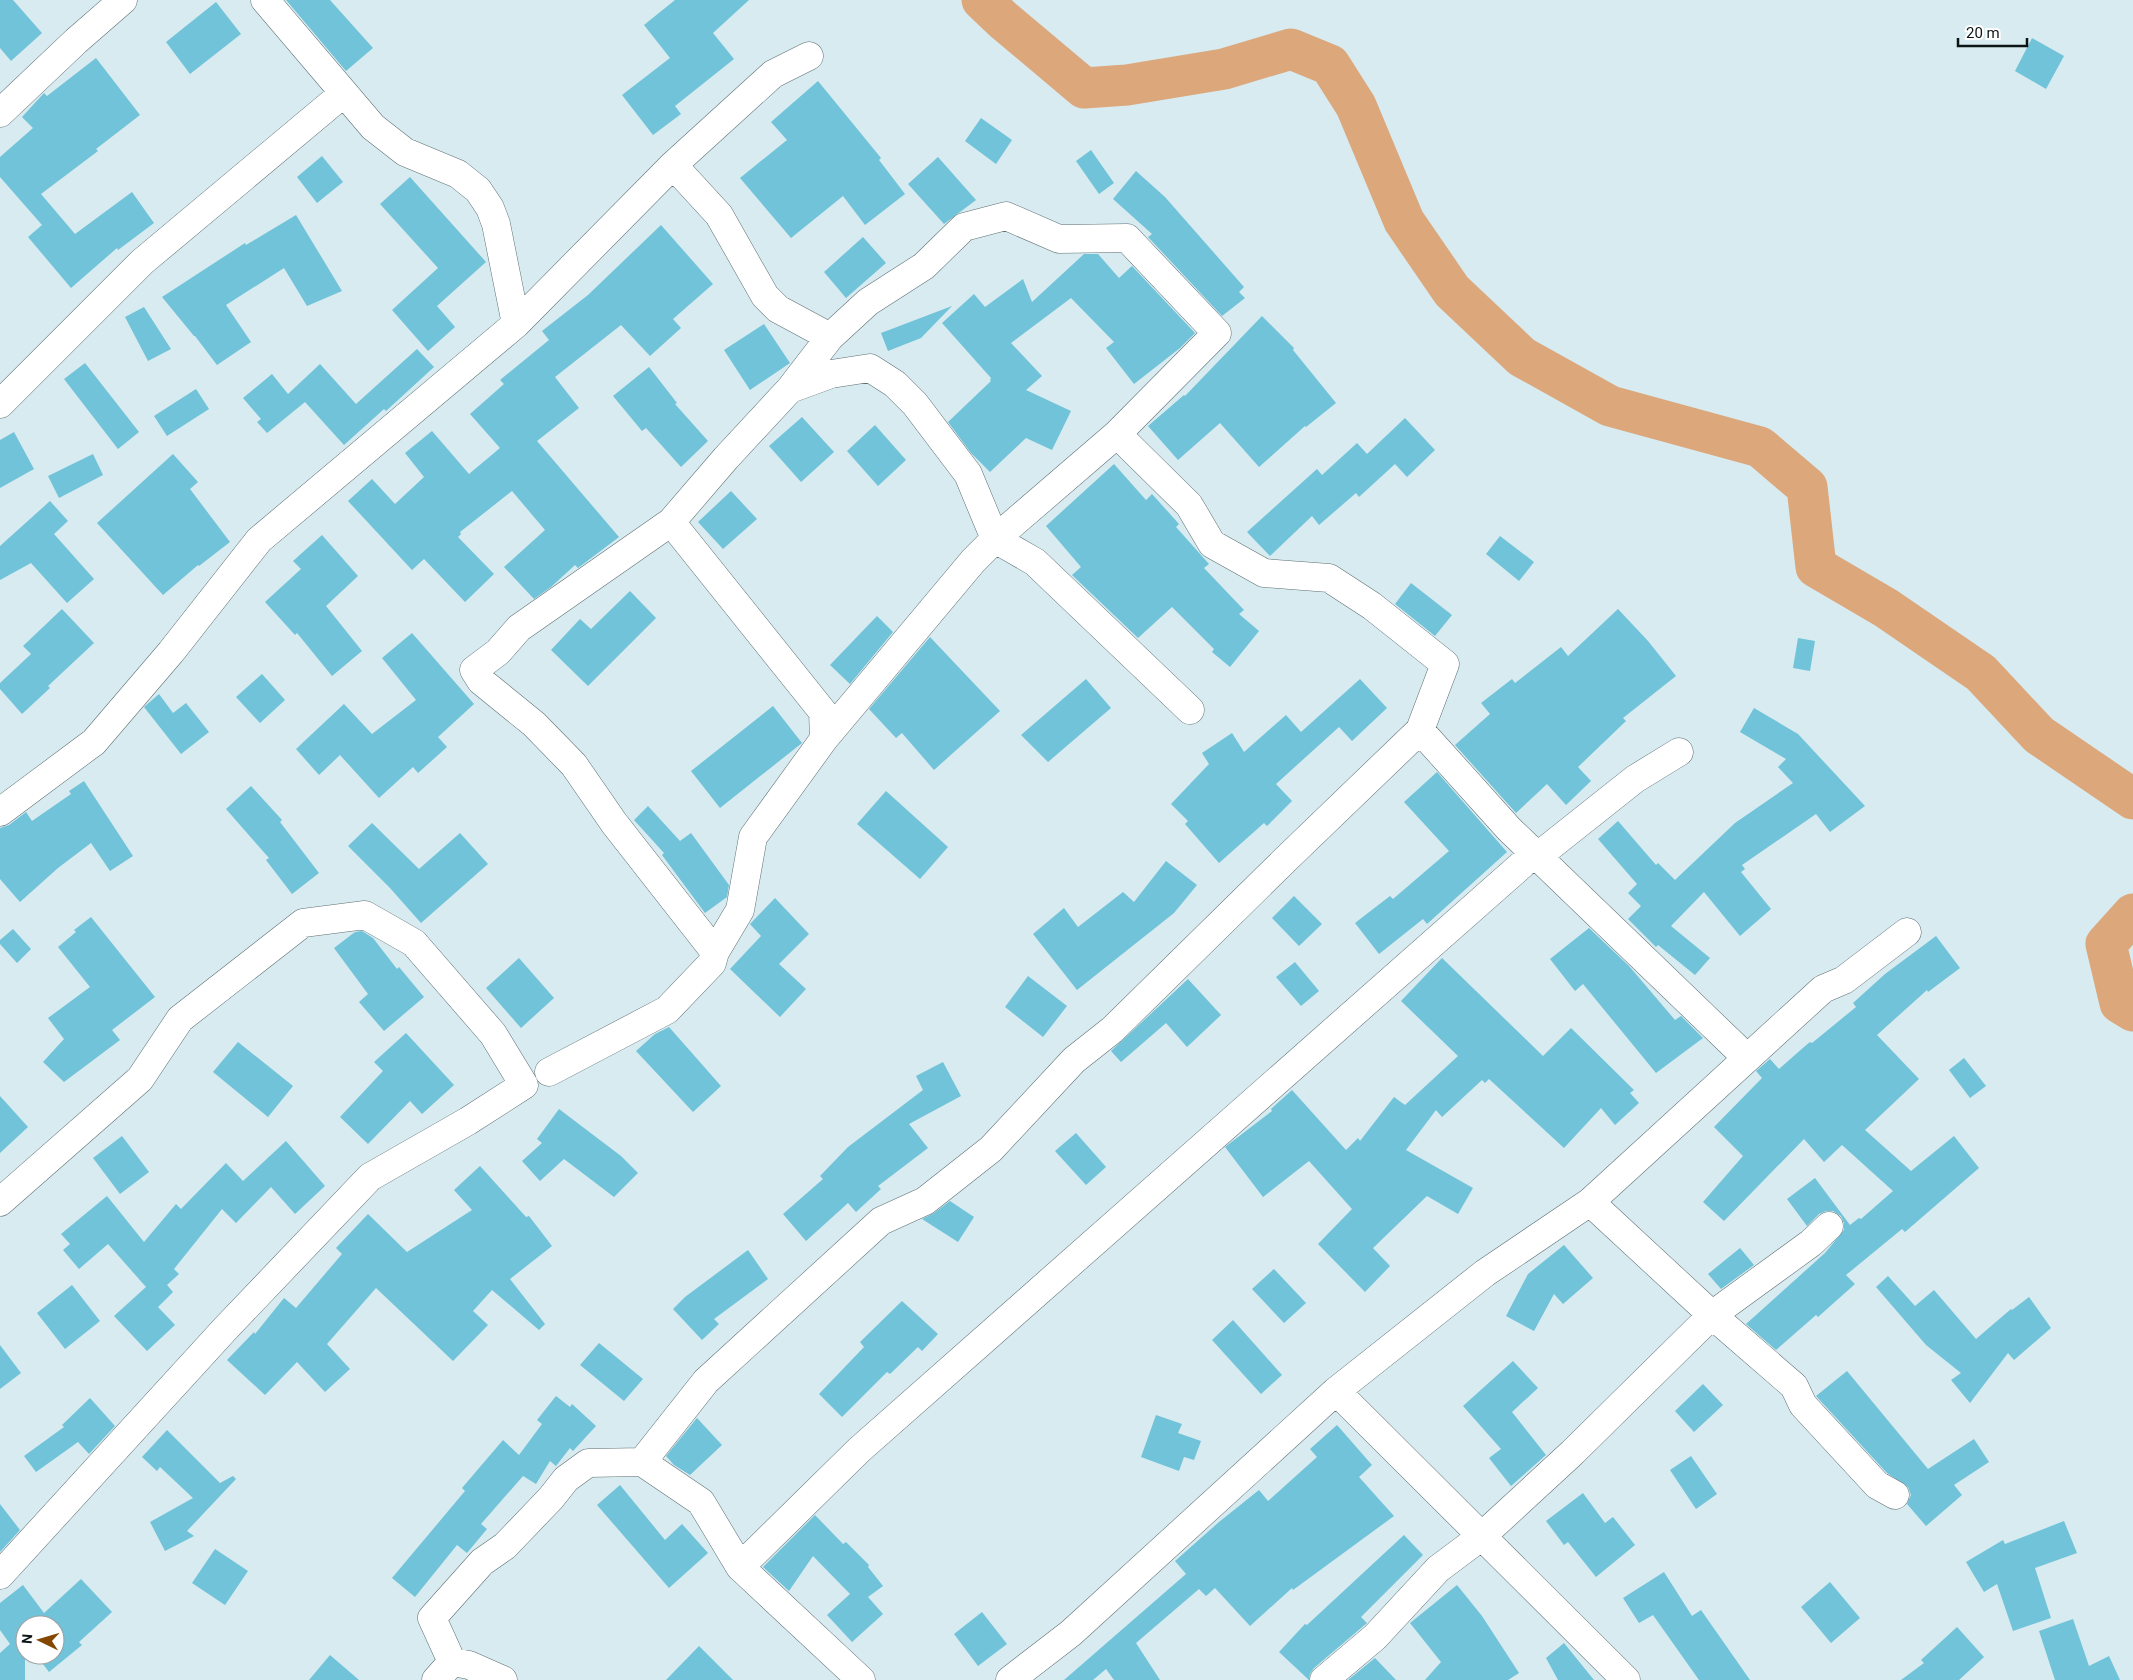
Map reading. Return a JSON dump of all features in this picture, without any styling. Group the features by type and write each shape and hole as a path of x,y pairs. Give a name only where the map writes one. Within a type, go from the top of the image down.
{"street":[{"path":"0,113 76,41 123,0"},
{"path":"265,0 373,127 405,152 458,174 478,190 490,208 496,224 516,324"},
{"path":"0,812 94,742 171,652 259,540 516,324 673,165 772,74 809,56"},
{"path":"0,404 142,262 344,93"},
{"path":"673,165 719,215 765,296 778,309 830,337"},
{"path":"549,1072 667,1010 712,962 714,952 740,910 753,837 824,739 973,561 995,539 1117,434 1217,333 1127,238 1059,239 1006,216 964,226 924,266 868,302 830,337 790,389 726,458 671,522 519,628 498,652 474,670 481,681 534,724 574,765 614,824 714,952"},
{"path":"790,389 831,374 870,368 895,384 915,404 968,474 995,539 1035,562 1190,710"},
{"path":"642,1462 706,1381 881,1222 925,1201 991,1149 1074,1060 1112,1030 1420,730 1446,664 1372,606 1328,578 1264,573 1212,544 1189,504 1117,434"},
{"path":"671,522 824,712 824,739"},
{"path":"1420,730 1509,829 1747,1058"},
{"path":"740,1567 859,1450 1526,861 1538,856 1636,778 1678,752"},
{"path":"0,1202 140,1079 180,1019 303,923 365,915 414,943 493,1034 524,1085 468,1121 370,1177 225,1329 0,1575"},
{"path":"1010,1680 1071,1633 1336,1392 1486,1273 1590,1202 1822,988 1844,980 1907,932"},
{"path":"1590,1202 1712,1315 1794,1386 1803,1405 1877,1486 1895,1495"},
{"path":"1324,1680 1375,1637 1438,1569 1482,1536 1572,1453 1712,1315 1811,1243 1829,1226"},
{"path":"1336,1392 1626,1680"},
{"path":"503,1680 469,1665 444,1671 432,1618 482,1562 505,1546 551,1498 566,1479 588,1463 642,1462 701,1502 740,1567 861,1680"}],"building":[{"path":"0,0 13,0 42,33 11,61 0,48"},
{"path":"286,0 330,0 373,48 346,71"},
{"path":"675,0 749,0 713,33 734,59 675,106 681,114 653,135 622,95 670,58 644,25"},
{"path":"216,2 241,34 190,74 166,42"},
{"path":"2032,38 2064,56 2046,89 2015,71"},
{"path":"96,58 140,115 96,149 98,151 41,194 75,234 132,192 154,223 118,250 117,248 71,288 28,237 42,225 0,177 0,157 33,128 22,117 44,93 47,96"},
{"path":"818,81 881,158 879,160 905,194 865,225 843,196 791,238 740,178 787,140 771,122"},
{"path":"981,118 1012,140 996,164 965,141"},
{"path":"1091,150 1114,183 1099,194 1076,161"},
{"path":"322,156 343,182 317,203 297,177"},
{"path":"938,157 976,200 944,224 908,184"},
{"path":"1136,171 1165,197 1244,287 1239,292 1245,298 1222,316 1148,237 1152,234 1113,199"},
{"path":"410,177 486,262 437,306 455,327 428,351 392,310 438,268 380,204"},
{"path":"296,215 342,291 307,306 284,268 226,305 251,342 217,365 162,297 245,243 246,245"},
{"path":"661,225 713,284 673,319 681,328 650,356 621,325 555,377 579,408 537,441 619,537 578,568 575,565 551,587 534,599 504,567 545,530 512,491 460,532 461,534 458,537 494,574 465,602 424,559 412,570 348,501 372,479 395,504 424,477 405,453 432,431 469,474 500,448 470,414 504,384 500,380 549,340 542,331 588,295"},
{"path":"863,237 886,263 846,298 824,272"},
{"path":"1084,254 1098,254 1119,278 1132,266 1195,333 1180,348 1134,384 1106,348 1114,342 1071,298 1011,343 1042,376 1026,390 1071,411 1052,450 1026,438 990,472 971,453 948,422 991,381 991,378 942,323 974,294 985,307 1023,279 1032,302"},
{"path":"952,306 921,338 888,351 881,333"},
{"path":"144,307 171,349 148,361 125,317"},
{"path":"1262,316 1294,348 1293,350 1336,403 1305,426 1259,467 1220,423 1178,460 1148,426 1185,396"},
{"path":"764,324 790,363 750,390 724,350"},
{"path":"417,349 434,367 386,411 384,409 344,445 305,402 267,433 257,422 261,419 243,398 272,374 288,394 320,364 356,404"},
{"path":"85,363 139,432 118,449 64,379"},
{"path":"649,367 677,403 675,404 708,441 681,467 646,428 642,431 613,396"},
{"path":"196,389 209,409 167,436 154,416"},
{"path":"802,417 834,452 801,482 769,446"},
{"path":"1405,418 1435,450 1407,477 1395,464 1359,497 1356,493 1319,525 1312,516 1270,556 1247,532 1317,469 1322,475 1357,443 1367,454"},
{"path":"875,425 906,460 878,486 847,451"},
{"path":"14,432 34,469 0,488 0,440"},
{"path":"93,454 103,475 59,498 48,476"},
{"path":"173,454 198,482 190,489 230,542 198,565 163,595 97,523"},
{"path":"1114,464 1146,500 1152,494 1179,524 1176,527 1209,564 1204,568 1244,610 1239,614 1259,631 1230,667 1212,652 1214,649 1172,607 1138,638 1072,575 1081,567 1046,526"},
{"path":"731,491 757,519 723,549 698,522"},
{"path":"50,501 68,521 54,534 94,579 67,603 31,563 0,580 0,546"},
{"path":"322,535 358,576 326,606 362,651 332,676 297,633 295,635 265,602 301,569 293,561"},
{"path":"1500,536 1534,562 1519,581 1486,554"},
{"path":"1411,583 1452,615 1435,636 1395,604"},
{"path":"630,591 656,618 588,686 551,650 580,619 591,629"},
{"path":"62,609 94,643 48,686 50,688 22,714 0,689 0,683 31,654 23,646"},
{"path":"1618,609 1648,641 1676,676 1623,718 1626,721 1578,767 1591,781 1566,805 1547,784 1516,813 1455,745 1490,714 1481,703 1512,679 1515,683 1561,647 1568,656"},
{"path":"877,616 893,632 850,684 830,665"},
{"path":"412,633 474,704 438,737 447,747 418,773 413,767 379,798 340,755 319,775 296,749 344,704 372,734 416,700 382,658"},
{"path":"930,637 1000,711 934,770 902,733 896,738 869,709"},
{"path":"1798,638 1815,641 1810,671 1793,668"},
{"path":"262,674 285,700 260,723 236,697"},
{"path":"1086,679 1111,708 1048,762 1021,735"},
{"path":"1360,679 1387,708 1352,741 1339,727 1276,784 1292,801 1267,826 1264,823 1219,863 1185,824 1188,821 1171,804 1209,764 1202,753 1232,733 1244,752 1286,715 1301,732"},
{"path":"159,694 173,713 186,703 209,732 181,754 144,707"},
{"path":"773,706 802,743 720,808 691,771"},
{"path":"1754,708 1798,734 1865,806 1830,832 1816,814 1742,865 1745,869 1741,872 1771,909 1740,936 1704,892 1671,926 1710,958 1695,975 1658,945 1656,947 1628,919 1641,906 1628,893 1637,884 1598,839 1618,821 1656,865 1658,863 1675,880 1735,823 1793,783 1778,767 1786,759 1740,732"},
{"path":"1437,772 1507,852 1427,924 1423,919 1379,954 1355,923 1390,896 1393,899 1449,851 1404,802"},
{"path":"84,781 133,856 110,871 91,843 58,868 20,902 0,879 0,828 9,825 26,812 32,821 71,794 69,791"},
{"path":"251,786 282,820 280,822 319,873 292,894 266,860 269,858 226,809"},
{"path":"886,791 948,847 920,879 857,824"},
{"path":"648,806 680,841 691,833 729,885 727,897 705,913 662,855 664,853 634,820"},
{"path":"372,823 419,869 460,833 488,864 421,923 390,888 348,846"},
{"path":"1166,861 1197,885 1174,913 1077,990 1033,934 1064,908 1078,927 1123,892 1134,902"},
{"path":"1294,896 1322,924 1299,946 1272,918"},
{"path":"775,898 809,934 779,964 806,989 780,1017 730,969 761,936 750,924"},
{"path":"91,917 155,997 112,1030 120,1040 64,1082 43,1062 64,1039 48,1018 90,987 58,947 76,932 74,930"},
{"path":"1589,928 1629,966 1675,1020 1681,1016 1703,1038 1656,1073 1583,984 1575,991 1550,959"},
{"path":"13,929 31,949 17,963 0,944 0,940"},
{"path":"362,931 373,938 397,969 399,967 424,997 384,1031 359,1002 368,994 334,948 355,932"},
{"path":"1936,936 1960,968 1928,992 1927,990 1877,1035 1919,1079 1865,1130 1911,1171 1954,1136 1979,1168 1905,1232 1902,1229 1846,1275 1855,1284 1818,1317 1816,1315 1776,1350 1746,1324 1825,1253 1844,1230 1841,1216 1833,1211 1819,1214 1807,1226 1787,1199 1815,1178 1850,1225 1859,1218 1861,1219 1893,1191 1842,1145 1824,1162 1804,1139 1724,1221 1703,1202 1743,1156 1714,1127 1762,1078 1756,1071 1770,1059 1779,1069 1810,1042 1812,1043 1856,1007 1853,1003 1885,974"},
{"path":"519,958 554,998 521,1028 486,988"},
{"path":"1442,958 1543,1056 1571,1028 1634,1090 1630,1093 1639,1103 1615,1125 1601,1108 1564,1148 1489,1079 1485,1083 1482,1080 1442,1117 1436,1110 1406,1150 1473,1188 1458,1214 1427,1196 1373,1248 1390,1266 1365,1292 1318,1244 1352,1209 1309,1161 1263,1197 1225,1147 1272,1111 1271,1109 1292,1090 1346,1150 1358,1138 1360,1141 1394,1097 1405,1105 1458,1056 1401,1001"},
{"path":"1295,962 1319,991 1301,1006 1276,977"},
{"path":"1028,976 1067,1006 1043,1037 1005,1007"},
{"path":"1188,979 1221,1015 1187,1047 1166,1023 1121,1062 1111,1051"},
{"path":"669,1027 721,1086 693,1112 636,1051 655,1034"},
{"path":"406,1033 454,1085 422,1114 410,1101 368,1144 340,1117 383,1071 374,1062"},
{"path":"238,1042 293,1086 268,1117 213,1072"},
{"path":"1964,1058 1986,1086 1970,1098 1949,1070"},
{"path":"943,1062 961,1096 909,1124 928,1148 878,1186 881,1189 856,1212 848,1203 806,1241 783,1214 823,1179 820,1176 848,1147 923,1090 916,1076"},
{"path":"0,1096 28,1127 0,1153"},
{"path":"559,1109 621,1156 638,1173 614,1197 564,1159 540,1181 522,1161 542,1143 537,1139"},
{"path":"1076,1133 1106,1167 1086,1185 1055,1151"},
{"path":"122,1136 149,1172 120,1194 93,1158"},
{"path":"286,1141 325,1186 295,1214 271,1187 236,1223 222,1209 174,1269 179,1274 167,1285 173,1292 158,1307 175,1325 147,1351 114,1316 146,1287 108,1244 79,1269 63,1250 70,1244 61,1234 107,1196 144,1242 176,1204 181,1209 226,1163 243,1181"},
{"path":"480,1166 526,1217 529,1216 552,1246 510,1279 545,1324 539,1330 492,1290 473,1311 488,1325 453,1361 376,1288 327,1344 350,1369 325,1392 297,1362 265,1395 227,1360 254,1332 255,1334 284,1298 296,1308 342,1254 336,1248 368,1214 407,1252 472,1210 454,1190"},
{"path":"950,1201 974,1217 958,1242 922,1219"},
{"path":"1564,1245 1593,1278 1563,1304 1554,1294 1534,1331 1506,1316 1528,1274"},
{"path":"1740,1248 1754,1265 1721,1289 1708,1274"},
{"path":"748,1250 768,1279 714,1319 719,1324 702,1340 673,1309 685,1297"},
{"path":"1274,1269 1306,1303 1284,1323 1252,1289"},
{"path":"1888,1276 1915,1306 1934,1290 1976,1339 2011,1309 2029,1297 2051,1328 2014,1360 2008,1353 1970,1403 1951,1380 1961,1373 1926,1345 1876,1287"},
{"path":"72,1285 100,1321 65,1349 37,1313"},
{"path":"902,1301 938,1334 922,1351 918,1347 890,1374 887,1372 842,1417 819,1394 864,1347 860,1342"},
{"path":"1233,1320 1282,1375 1261,1394 1212,1340"},
{"path":"599,1343 643,1379 624,1401 580,1365"},
{"path":"0,1345 21,1373 0,1389"},
{"path":"1513,1361 1538,1388 1512,1412 1546,1455 1511,1486 1489,1458 1501,1449 1463,1406"},
{"path":"1847,1371 1928,1469 1974,1439 1989,1462 1954,1485 1962,1495 1926,1526 1907,1504 1911,1495 1908,1487 1887,1473 1816,1396"},
{"path":"1703,1384 1723,1405 1694,1432 1675,1411"},
{"path":"556,1396 570,1407 572,1404 596,1426 573,1451 570,1448 556,1466 550,1461 536,1484 523,1476 481,1524 487,1529 467,1553 457,1545 415,1597 392,1578 465,1491 462,1488 503,1440 519,1455 542,1424 537,1420"},
{"path":"90,1398 115,1426 89,1454 78,1442 36,1472 24,1456 64,1427 62,1425"},
{"path":"1156,1415 1182,1424 1178,1433 1201,1441 1194,1460 1184,1457 1179,1471 1141,1457"},
{"path":"697,1418 722,1445 690,1475 674,1465 666,1456"},
{"path":"1337,1425 1372,1465 1359,1477 1394,1516 1293,1590 1292,1588 1250,1626 1215,1588 1206,1596 1199,1589 1136,1643 1160,1680 1114,1680 1106,1669 1093,1680 1064,1680 1186,1574 1175,1561 1259,1490 1268,1501 1317,1457 1310,1449"},
{"path":"167,1430 220,1483 233,1476 236,1479 187,1531 194,1536 165,1551 150,1522 193,1498 160,1467 157,1471 142,1457"},
{"path":"1691,1456 1717,1494 1696,1509 1670,1470"},
{"path":"620,1485 665,1540 682,1524 708,1553 669,1588 597,1505"},
{"path":"1583,1493 1605,1523 1613,1517 1635,1545 1596,1577 1568,1542 1564,1545 1546,1521"},
{"path":"0,1504 20,1530 0,1552"},
{"path":"815,1515 843,1544 846,1542 869,1565 868,1567 883,1586 868,1597 883,1614 852,1642 827,1615 850,1594 813,1556 789,1591 763,1567"},
{"path":"2064,1521 2077,1553 2035,1568 2051,1618 2013,1631 1997,1584 1984,1592 1966,1562 2003,1540 2005,1544"},
{"path":"1404,1535 1423,1555 1361,1617 1367,1623 1314,1668 1309,1680 1279,1652 1305,1624 1307,1625"},
{"path":"215,1549 248,1571 225,1605 192,1583"},
{"path":"1664,1572 1692,1616 1701,1610 1750,1680 1699,1680 1653,1615 1639,1623 1623,1598"},
{"path":"81,1579 112,1612 79,1642 82,1645 65,1659 65,1615 15,1615 15,1665 25,1665 25,1680 0,1680 0,1653 10,1644 0,1630 0,1603 23,1585 44,1613"},
{"path":"1830,1582 1860,1618 1831,1643 1801,1607"},
{"path":"1457,1585 1482,1616 1519,1673 1508,1680 1425,1680 1441,1662 1410,1623"},
{"path":"982,1612 1007,1644 978,1666 954,1634"},
{"path":"2073,1619 2089,1666 2109,1656 2120,1680 2055,1680 2039,1631"},
{"path":"1957,1627 1984,1657 1959,1680 1901,1680 1924,1663 1921,1660"},
{"path":"1564,1643 1594,1680 1558,1680 1546,1658"},
{"path":"699,1646 733,1680 666,1680"},
{"path":"330,1655 359,1680 309,1680"},
{"path":"1375,1658 1396,1680 1348,1680"},
{"path":"44,1665 58,1665 49,1672"}],"waterway":[{"path":"982,0 1084,88 1127,85 1224,69 1291,49 1330,65 1356,106 1404,221 1452,291 1522,357 1610,406 1760,447 1807,487 1816,567 1886,608 1981,673 2039,735 2133,799"},
{"path":"2133,914 2106,944 2120,1003 2133,1011"}]}
